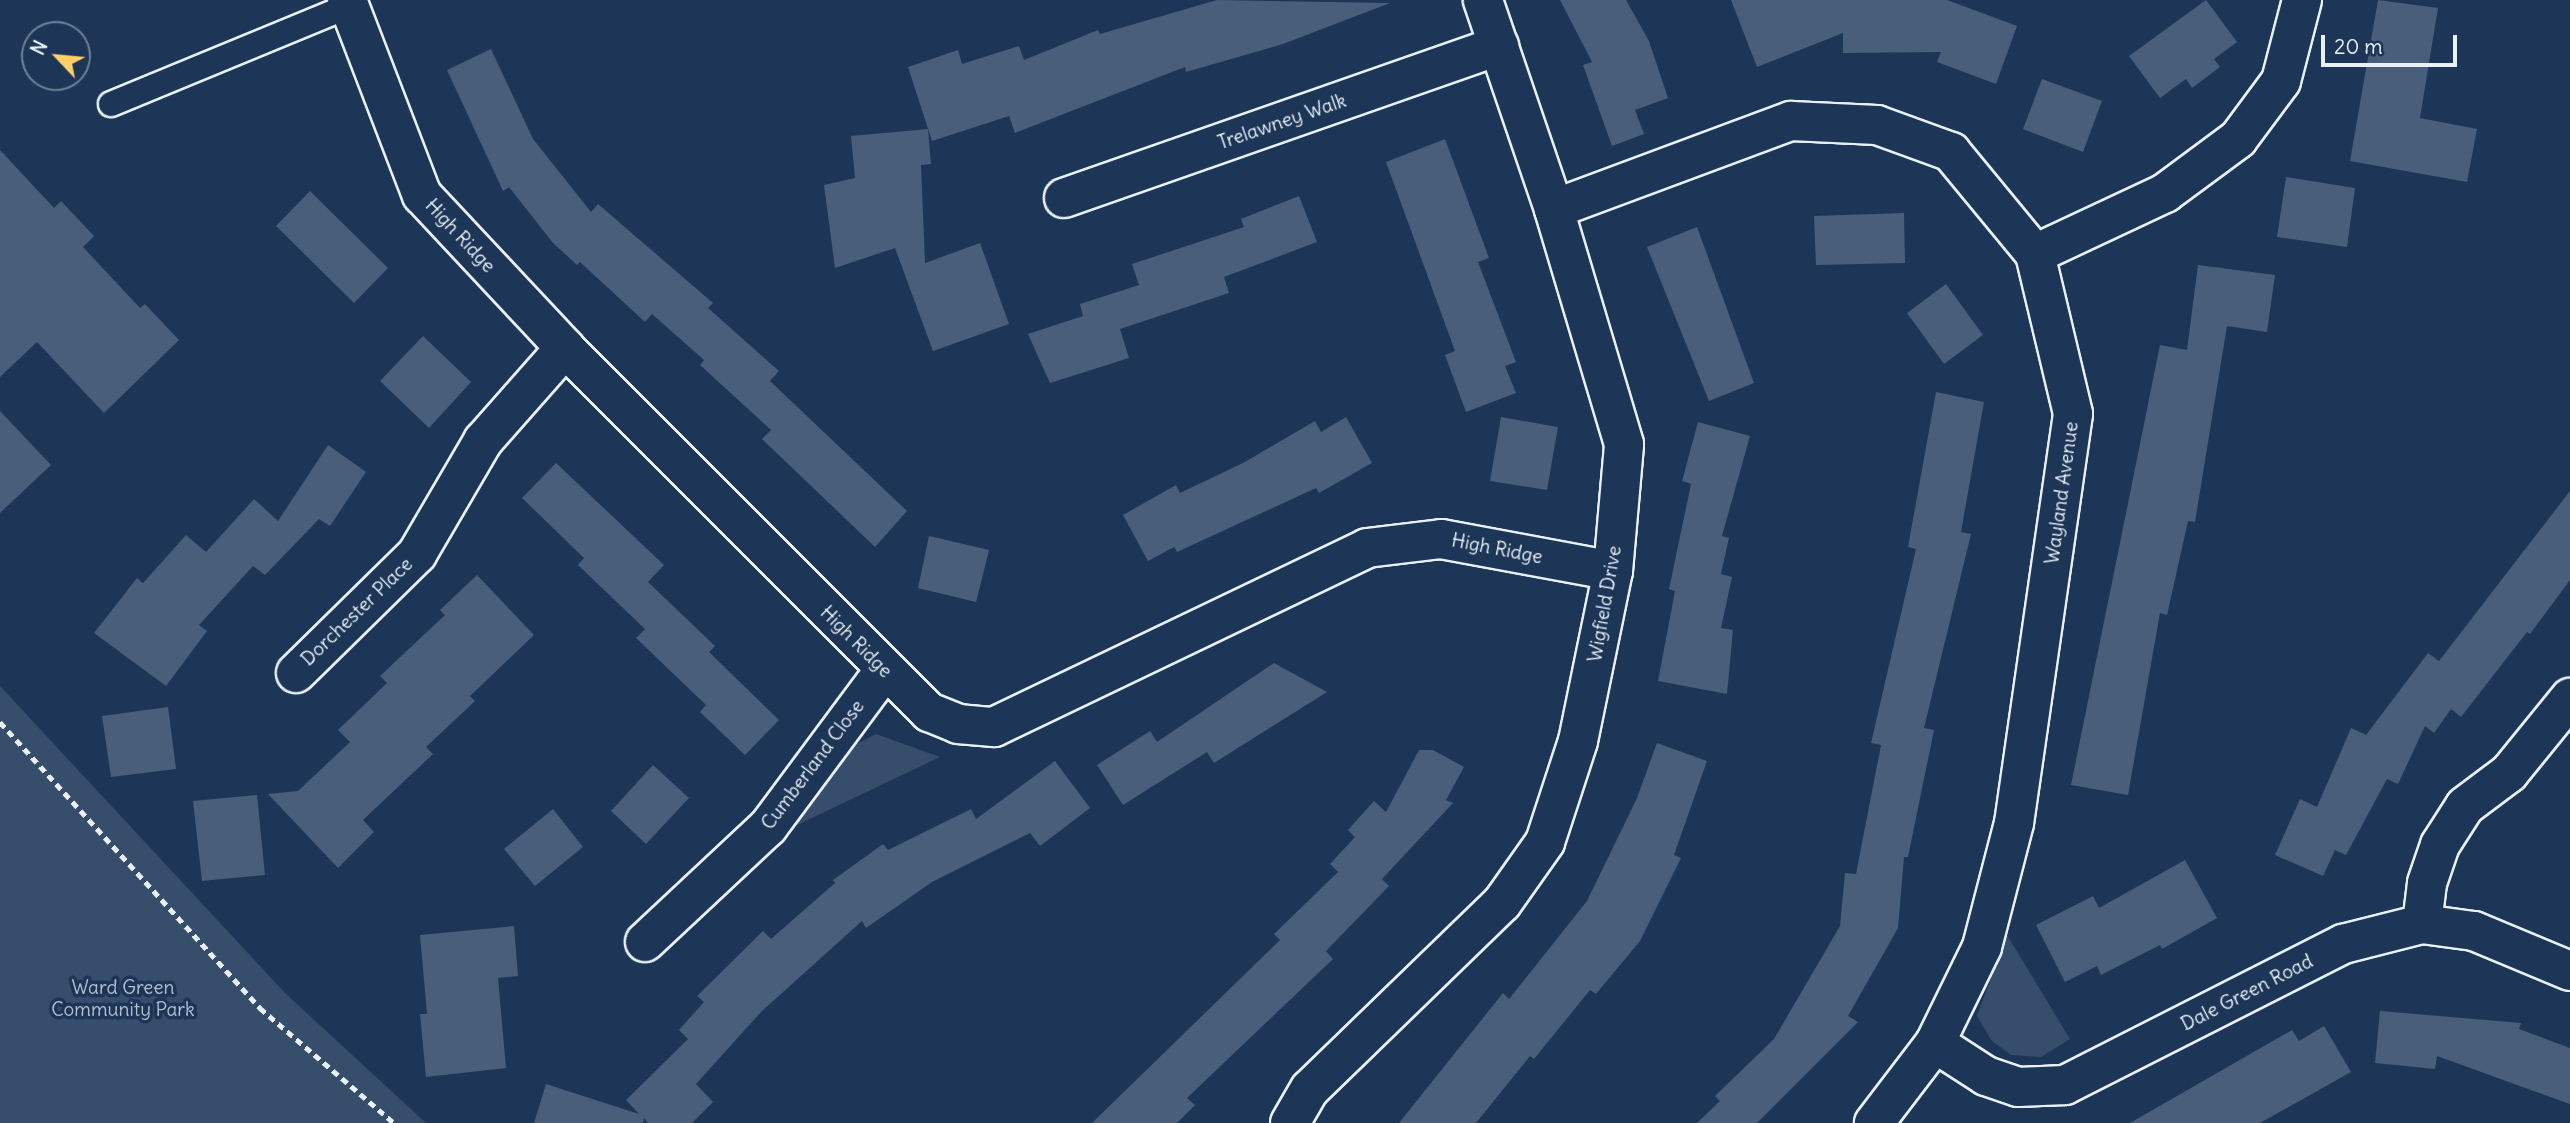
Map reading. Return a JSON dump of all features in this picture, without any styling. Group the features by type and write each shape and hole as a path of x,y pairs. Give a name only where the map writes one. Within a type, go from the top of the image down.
{"street":[{"name":"Wigfield Drive","path":"1290,1123 1310,1089 1502,903 1545,842 1578,741 1613,571 1624,444 1554,209 1483,0"},
{"path":"2035,254 2165,193 2238,139 2281,81 2302,0"},
{"name":"High Ridge","path":"348,3 422,195 565,348 884,671 929,712 958,724 994,727 1367,548 1441,539 1613,571"},
{"name":"Trelawney Walk","path":"1063,198 1499,46"},
{"name":"Wayland Avenue","path":"1554,209 1791,121 1877,125 1951,152 2035,254 2073,414 2014,823 1982,947 1935,1043 1874,1123"},
{"name":"Dorchester Place","path":"296,673 417,554 483,441 565,348"},
{"name":"Cumberland Close","path":"645,942 768,827 884,671"},
{"path":"2422,924 2427,883 2440,845 2465,806 2510,773 2570,698"},
{"name":"Dale Green Road","path":"1935,1043 1986,1076 2018,1087 2064,1085 2343,944 2422,924 2474,931 2570,971"}],"lane":[{"path":"111,104 348,3"}],"path":[{"path":"0,722 260,1008 394,1123"}],"green space":[{"name":"Ward Green Community Park","path":"0,686 285,993 426,1123 0,1123"},
{"path":"876,734 940,757 795,826 845,750"},
{"path":"2007,935 2070,1039 2041,1057 2011,1055 1992,1041 1977,1016"}],"building":[{"path":"1217,0 1390,3 1283,44 1186,72 1185,67 1015,133 1009,116 932,141 908,67 958,50 962,64 1019,46 1024,60 1098,30 1100,34"},
{"path":"1560,0 1626,0 1649,41 1668,98 1635,110 1644,134 1612,146 1583,65 1592,62"},
{"path":"1731,0 1947,0 2017,26 1996,84 1937,62 1941,52 1843,53 1843,33 1757,67"},
{"path":"2206,0 2237,42 2214,59 2220,67 2192,88 2186,79 2160,98 2129,56"},
{"path":"2378,0 2438,8 2420,118 2477,129 2467,182 2350,161"},
{"path":"491,49 533,139 591,212 598,204 713,303 708,308 779,371 770,381 907,511 875,547 762,439 771,430 700,365 704,360 652,314 645,322 580,262 577,265 553,243 509,187 503,191 447,70"},
{"path":"2042,79 2102,101 2083,152 2023,129"},
{"path":"928,129 931,164 921,165 925,263 980,243 1009,324 933,351 895,248 835,268 824,185 855,178 851,136"},
{"path":"1445,139 1489,258 1478,262 1516,362 1505,366 1516,393 1466,412 1445,355 1455,351 1386,162"},
{"path":"0,150 54,208 61,201 94,236 83,247 140,308 145,304 179,340 104,413 37,342 0,377"},
{"path":"2286,177 2355,188 2347,247 2277,237"},
{"path":"310,191 388,268 354,303 276,226"},
{"path":"1299,196 1317,242 1224,277 1229,293 1120,329 1129,358 1050,383 1028,334 1083,316 1080,304 1139,285 1132,264 1244,227 1241,219"},
{"path":"1904,213 1905,263 1816,265 1814,216"},
{"path":"1697,227 1754,383 1709,401 1647,247"},
{"path":"2198,265 2275,275 2267,332 2227,326 2195,522 2188,521 2167,615 2160,613 2128,795 2071,785 2160,345 2187,350"},
{"path":"1946,284 1983,335 1944,364 1907,313"},
{"path":"423,336 471,382 429,428 380,381"},
{"path":"1936,392 1984,402 1961,532 1971,534 1924,728 1934,730 1908,857 1904,857 1898,928 1848,1016 1858,1022 1757,1123 1697,1123 1720,1101 1715,1096 1774,1039 1840,926 1845,873 1856,874 1881,745 1871,743 1916,549 1908,547"},
{"path":"0,411 51,465 0,513"},
{"path":"1346,417 1372,463 1319,493 1316,488 1177,552 1174,547 1148,561 1123,515 1176,485 1180,493 1243,463 1315,421 1321,432"},
{"path":"1501,417 1558,427 1547,490 1490,481"},
{"path":"1698,422 1750,436 1722,536 1729,538 1721,574 1732,577 1721,628 1733,630 1727,694 1658,681 1675,591 1669,589 1691,484 1682,481"},
{"path":"328,445 366,472 330,526 319,519 265,575 253,566 199,625 207,631 166,686 94,633 137,578 143,583 186,535 206,552 254,499 278,521"},
{"path":"556,463 664,565 648,582 715,646 709,652 779,720 745,755 700,712 706,705 636,638 645,629 578,565 584,558 522,498"},
{"path":"2570,491 2570,580 2530,634 2527,632 2461,717 2451,709 2434,733 2425,726 2398,784 2387,779 2346,855 2335,850 2323,876 2275,855 2300,799 2317,807 2351,728 2366,735 2428,653 2439,661"},
{"path":"929,536 989,550 976,602 918,588"},
{"path":"477,575 534,635 470,696 475,701 426,747 433,754 363,820 374,832 338,868 268,794 298,791 350,742 338,730 387,683 380,676 445,615 440,610"},
{"path":"1274,663 1327,692 1214,763 1207,752 1123,805 1097,765 1150,731 1157,742"},
{"path":"168,707 176,769 111,777 102,716"},
{"path":"1657,743 1707,761 1674,855 1681,858 1640,941 1596,994 1590,990 1534,1059 1530,1056 1476,1123 1399,1123 1503,993 1509,999 1587,901 1637,798"},
{"path":"1419,750 1433,750 1464,767 1446,800 1453,803 1382,879 1389,886 1326,951 1333,959 1187,1098 1195,1105 1177,1123 1092,1123 1280,940 1274,934 1338,872 1330,864 1355,837 1348,830 1374,801 1386,812"},
{"path":"1055,761 1090,808 1040,846 1030,833 932,882 866,928 862,921 761,1012 696,1084 713,1102 692,1123 648,1123 644,1118 643,1123 534,1123 546,1084 639,1114 626,1100 688,1039 679,1030 704,1002 697,996 763,931 771,939 835,883 833,880 883,844 888,850 971,809 976,819"},
{"path":"653,765 689,798 646,844 611,811"},
{"path":"257,795 265,875 202,881 193,801"},
{"path":"553,809 583,847 535,886 504,849"},
{"path":"2185,860 2217,918 2162,949 2160,945 2101,975 2097,966 2065,982 2036,925 2093,896 2099,908"},
{"path":"514,926 518,976 498,978 506,1068 426,1077 420,1014 427,1014 420,935"},
{"path":"2380,1011 2521,1023 2519,1029 2570,1048 2570,1104 2437,1056 2435,1069 2375,1063"},
{"path":"2324,1026 2351,1072 2260,1123 2130,1123 2292,1030 2299,1041"}]}
